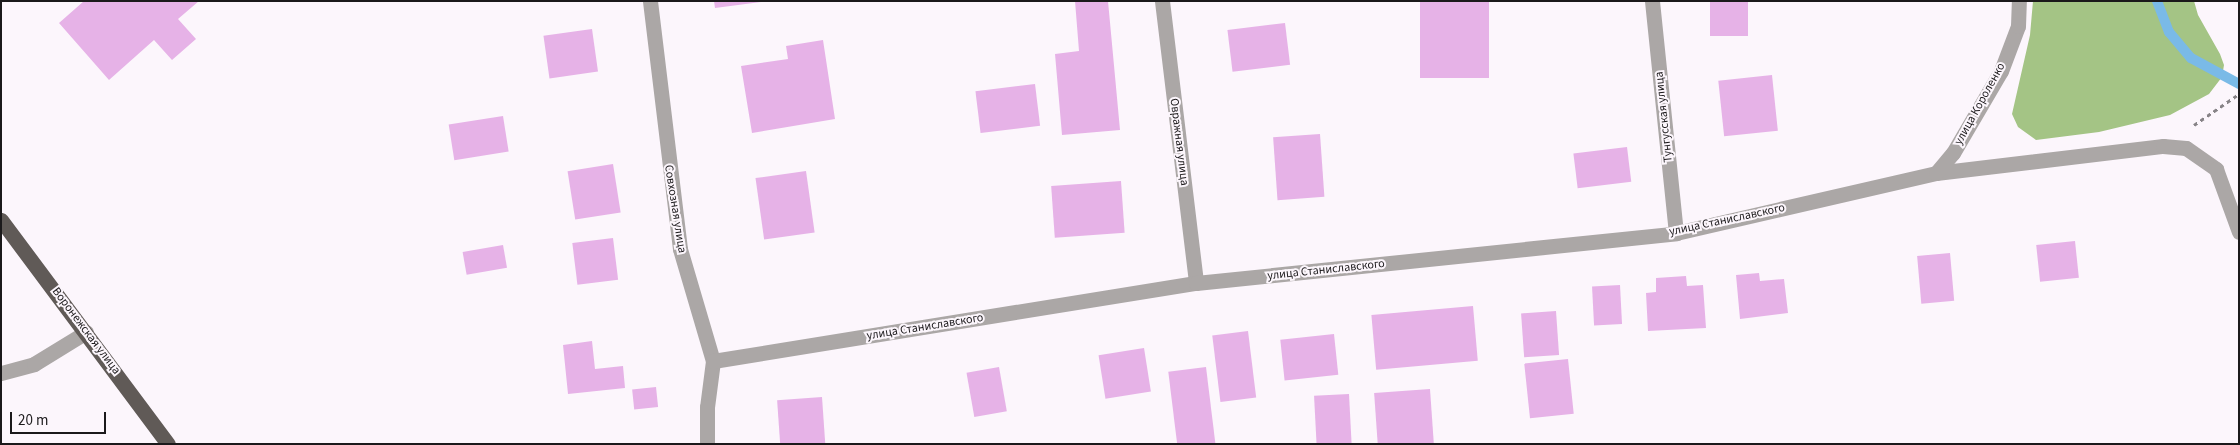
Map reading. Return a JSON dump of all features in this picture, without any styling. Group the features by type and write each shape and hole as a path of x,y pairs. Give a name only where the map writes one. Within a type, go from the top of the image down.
{"highway":[{"name":"Воронежская улица","path":"1,220 168,444"}],"street":[{"name":"Совхозная улица","path":"650,1 680,249 713,361 707,407 707,444"},
{"name":"Овражная улица","path":"1162,1 1196,283"},
{"name":"Тунгусская улица","path":"1652,1 1676,233"},
{"name":"улица Короленко","path":"1936,173 1952,153 2001,70 2018,26 2019,1"},
{"name":"улица Станиславского","path":"713,361 1196,283 1676,233 1936,173 2163,146 2186,148 2216,169 2239,232"},
{"path":"1,374 34,364 86,332"}],"path":[{"path":"2163,146 2239,94"}],"green space":[{"path":"2033,1 2194,1 2198,15 2220,54 2224,65 2222,77 2209,94 2170,115 2099,132 2036,140 2018,127 2012,114 2030,35"}],"building":[{"path":"84,1 199,1 178,19 196,39 172,60 154,40 109,80 59,23"},
{"path":"714,1 761,1 761,2 715,8"},
{"path":"1075,1 1108,1 1120,130 1062,135 1055,54 1079,51"},
{"path":"1420,1 1489,1 1489,78 1420,78"},
{"path":"1710,1 1748,1 1748,36 1710,36"},
{"path":"1285,23 1290,65 1233,72 1227,30"},
{"path":"592,29 598,72 549,78 543,36"},
{"path":"823,40 835,119 752,133 741,66 788,59 786,46"},
{"path":"1772,75 1778,131 1724,136 1718,81"},
{"path":"1035,84 1040,126 981,133 975,91"},
{"path":"503,116 509,152 454,160 449,125"},
{"path":"1320,134 1324,197 1278,200 1273,137"},
{"path":"1627,147 1631,182 1578,188 1573,154"},
{"path":"613,164 621,212 575,220 568,171"},
{"path":"806,171 815,232 764,239 755,178"},
{"path":"1121,181 1125,233 1055,238 1051,186"},
{"path":"613,238 618,280 577,285 572,243"},
{"path":"2075,241 2079,278 2040,282 2036,245"},
{"path":"503,245 507,268 467,275 463,252"},
{"path":"1950,253 1954,301 1921,304 1917,256"},
{"path":"1759,273 1760,281 1784,279 1788,313 1740,319 1736,275"},
{"path":"1686,276 1687,286 1703,285 1706,328 1648,331 1646,293 1656,292 1656,278"},
{"path":"1620,285 1622,324 1594,325 1592,286"},
{"path":"1473,306 1478,361 1376,370 1371,315"},
{"path":"1556,311 1559,355 1524,357 1521,313"},
{"path":"1248,331 1256,398 1220,402 1212,335"},
{"path":"1334,334 1338,375 1285,380 1280,340"},
{"path":"592,341 595,369 623,366 625,388 568,394 563,345"},
{"path":"1144,348 1151,391 1105,399 1099,355"},
{"path":"1568,359 1574,414 1530,418 1524,364"},
{"path":"999,367 1007,411 974,417 967,373"},
{"path":"1206,367 1215,444 1177,444 1168,372"},
{"path":"656,387 658,407 634,409 632,390"},
{"path":"1430,389 1434,444 1378,444 1374,393"},
{"path":"1349,394 1352,444 1317,444 1314,396"},
{"path":"822,397 825,444 780,444 777,400"}],"waterway":[{"path":"2157,1 2169,32 2191,58 2239,84"}]}
